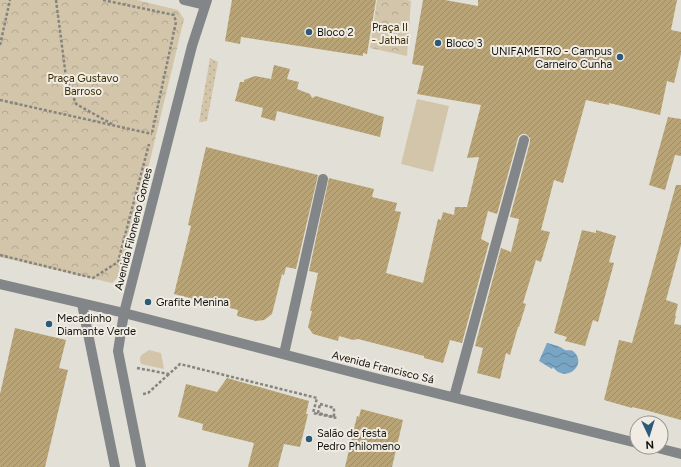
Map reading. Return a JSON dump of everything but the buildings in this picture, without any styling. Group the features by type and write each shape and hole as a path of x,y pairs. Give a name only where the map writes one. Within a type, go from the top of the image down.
{"street":[{"path":"184,0 206,2"},
{"name":"Avenida Filomeno Gomes","path":"141,467 118,351 124,313 192,46 206,2"},
{"path":"454,397 524,140"},
{"path":"284,354 324,179"},
{"name":"Avenida Francisco Sá","path":"0,284 124,313 375,378 629,441"},
{"path":"82,304 115,467"},
{"path":"669,451 681,454"}],"path":[{"path":"0,45 10,0"},
{"path":"56,0 66,77 76,104 115,125"},
{"path":"0,256 93,278 118,262 152,134 176,22 174,15 103,0"},
{"path":"0,100 152,134"},
{"path":"143,394 148,393 180,364 317,398 313,413 335,417"},
{"path":"137,368 169,374"},
{"path":"320,404 334,408 335,417 318,413 320,404"}],"green space":[{"name":"Praça Gustavo Barroso","path":"0,0 137,0 178,10 184,19 123,273 112,283 0,257"},
{"name":"Praça II - Jathaí","path":"377,0 411,1 407,56 370,48"},
{"path":"210,58 218,62 207,121 199,122"},
{"path":"417,99 449,106 433,172 401,164"},
{"path":"149,350 161,353 164,369 141,364 140,357"}],"water":[{"path":"547,343 574,352 578,357 577,367 569,373 563,374 558,372 553,367 552,369 539,361"}],"place":[{"name":"Bloco 2","path":"309,32"},
{"name":"Bloco 3","path":"438,43"},
{"name":"UNIFAMETRO - Campus Carneiro Cunha","path":"620,57"},
{"name":"Grafite Menina","path":"148,302"},
{"name":"Mecadinho Diamante Verde","path":"49,324"},
{"name":"Salão de festa Pedro Philomeno","path":"309,439"}]}
